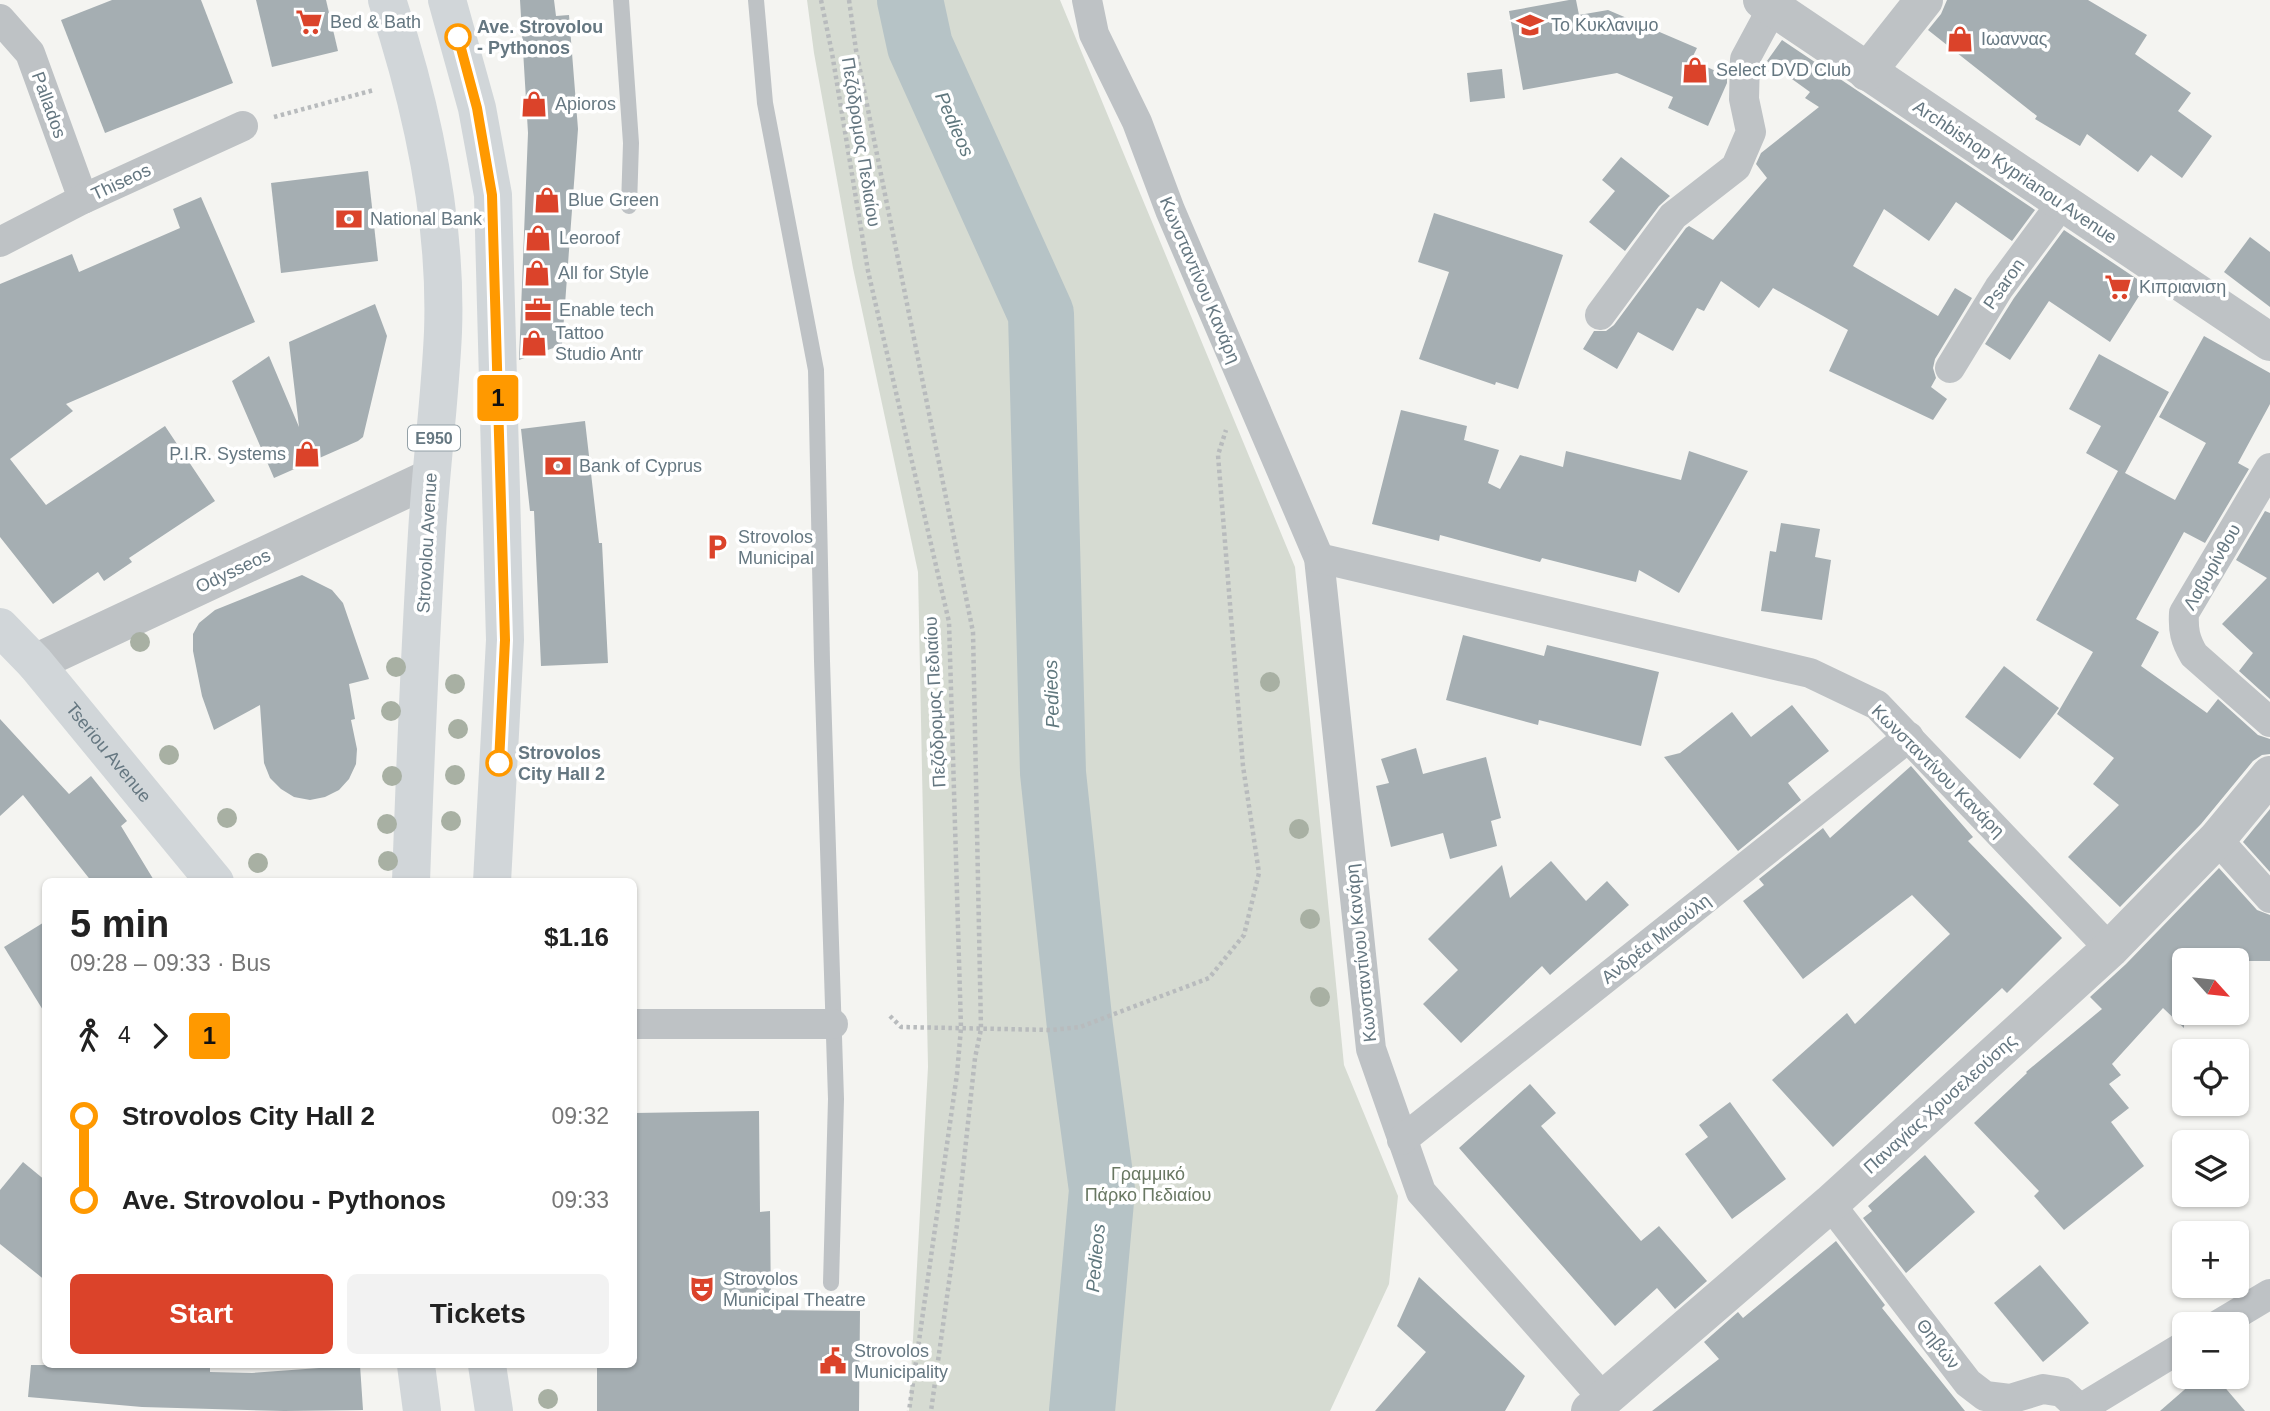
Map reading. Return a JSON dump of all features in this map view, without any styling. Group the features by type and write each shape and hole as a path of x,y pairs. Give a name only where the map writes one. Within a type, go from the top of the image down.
{"main road":[{"name":"Strovolou Avenue","path":"387,0 424,135 440,237 443,331 430,478 411,878"},
{"path":"447,0 477,108 492,195 505,640 492,878"},
{"name":"Tseriou Avenue","path":"0,627 35,663 212,878"},
{"path":"416,1368 422,1411"},
{"path":"487,1368 494,1411"}],"street":[{"name":"Κωνσταντίνου Κανάρη","path":"1087,0 1094,34 1137,122 1170,210 1319,558 1371,1049 1402,1140 1421,1192 1597,1404"},
{"path":"1867,72 1924,0"},
{"path":"1600,314 1673,216 1736,167 1751,132 1744,99 1745,59 1767,4"},
{"name":"Archbishop Kyprianou Avenue","path":"1767,4 2270,342"},
{"name":"Pallados","path":"0,19 30,53 83,199"},
{"name":"Thiseos","path":"0,242 83,199 243,126"},
{"name":"Psaron","path":"1950,368 1999,288 2062,203"},
{"name":"Λαβυρίνθου","path":"2270,468 2184,613 2183,628 2186,642 2194,655 2270,722"},
{"name":"Odysseos","path":"35,663 430,478"},
{"name":"Κωνσταντίνου Κανάρη","path":"1319,558 1810,673 1877,705 2110,949"},
{"name":"Ανδρέα Μιαούλη","path":"1402,1140 1909,737"},
{"name":"Παναγίας Χρυσελεούσης","path":"1597,1404 1830,1204 2110,949 2217,839 2270,775"},
{"path":"2217,839 2270,898"},
{"path":"637,1024 833,1024"},
{"name":"Θηβών","path":"1830,1204 1968,1383 1985,1396 1997,1398 2010,1399 2043,1389 2062,1392 2081,1410"},
{"path":"2239,1312 2270,1293"},
{"path":"2081,1410 2172,1353"}],"lane":[{"path":"621,0 631,143 629,206"},
{"path":"756,0 765,103 816,370 836,1099 831,1283"}],"path":[{"name":"Πεζόδρομος Πεδιαίου","path":"821,0 868,271 948,622 961,1028 957,1074 909,1411"},
{"path":"849,0 859,64 973,632 981,1029 975,1058 957,1225 931,1411"},
{"path":"243,126 411,80"},
{"path":"890,1016 901,1027 1052,1030 1080,1027 1209,978 1244,935 1259,873 1243,766 1218,455 1241,377"}],"green space":[{"name":"Γραμμικό Πάρκο Πεδιαίου","path":"807,0 1060,0 1295,567 1344,1065 1398,1196 1389,1284 1330,1411 909,1411 928,1067 918,572 853,268"}],"building":[{"path":"112,0 201,0 233,83 105,133 61,20"},
{"path":"256,0 326,0 338,51 272,67"},
{"path":"520,0 554,0 556,16 569,15 578,129 562,345 519,360 528,133"},
{"path":"1576,0 1579,15 1608,10 1697,48 1691,60 1727,76 1727,83 1708,126 1668,108 1673,97 1617,73 1523,90 1509,11"},
{"path":"1947,0 2088,0 2147,35 2135,54 2191,93 2178,111 2212,136 2182,178 2151,155 2138,172 2087,134 2080,146 2035,119 2037,116 1928,30 1941,14"},
{"path":"1782,40 2035,210 2012,241 1956,202 1929,241 1884,209 1853,266 1938,316 1955,288 1972,298 1935,359 1933,368 1936,378 1931,387 1947,399 1933,420 1829,371 1848,330 1773,288 1759,308 1721,281 1704,311 1697,308 1673,351 1638,332 1617,369 1583,349 1594,331 1606,331 1614,325 1686,228 1689,226 1713,240 1767,178 1756,164 1761,153 1819,107 1805,98 1810,92 1767,61"},
{"path":"1502,69 1505,98 1470,102 1467,73"},
{"path":"1621,157 1670,196 1659,206 1625,251 1589,222 1615,191 1602,180"},
{"path":"368,171 378,261 281,273 271,183"},
{"path":"201,197 255,322 66,404 73,411 10,459 46,505 165,426 215,501 129,558 132,562 104,581 98,572 53,604 0,537 0,284 72,254 79,272 180,228 173,209"},
{"path":"1434,213 1563,255 1518,389 1496,382 1495,385 1419,359 1449,272 1418,262"},
{"path":"2064,230 2146,285 2110,342 2049,301 2010,360 1985,344 2014,298"},
{"path":"2250,237 2270,252 2270,307 2224,272"},
{"path":"375,304 387,336 363,437 274,478 232,381 269,356 299,427 289,342"},
{"path":"2204,336 2270,373 2270,404 2238,463 2249,469 2205,543 2184,532 2136,619 2159,632 2141,666 2207,713 2218,699 2258,735 2270,739 2270,754 2262,755 2253,761 2201,824 2120,907 2068,857 2119,805 2093,784 2114,758 2057,714 2093,652 2036,620 2118,471 2086,453 2101,426 2069,409 2099,354 2169,392 2125,473 2175,500 2206,443 2159,417"},
{"path":"1401,410 1467,426 1464,440 1499,450 1488,483 1500,489 1520,455 1563,467 1566,451 1681,480 1689,451 1748,471 1679,593 1639,570 1636,582 1542,558 1540,562 1440,535 1439,541 1372,524"},
{"path":"585,421 599,543 602,543 608,663 541,666 534,511 530,511 521,429"},
{"path":"2265,511 2270,513 2270,699 2239,671 2253,653 2222,624 2267,578 2236,560"},
{"path":"1781,523 1820,529 1815,557 1831,560 1822,620 1761,611 1770,551 1776,552"},
{"path":"302,575 332,590 343,603 369,679 349,684 355,719 351,720 357,749 356,764 349,779 339,790 310,800 294,797 270,778 264,763 260,705 214,730 202,696 193,651 193,634 199,623 215,610"},
{"path":"1463,635 1544,656 1547,645 1659,672 1641,746 1539,720 1538,725 1446,700"},
{"path":"2004,666 2059,708 2020,759 1965,717"},
{"path":"1792,705 1829,751 1788,783 1801,800 1738,851 1664,757 1680,753 1732,712 1751,737"},
{"path":"0,719 69,794 91,776 127,821 121,826 153,878 89,878 23,795 0,816"},
{"path":"1416,748 1423,774 1486,757 1501,818 1491,821 1497,846 1450,859 1443,833 1391,847 1376,786 1389,783 1381,759"},
{"path":"1911,766 1973,837 1968,841 2062,938 2007,993 2002,988 1833,1147 1772,1080 1847,1013 1855,1024 1950,934 1912,895 1803,979 1743,901 1764,885 1759,879 1823,828 1830,838"},
{"path":"2270,809 2270,872 2243,842"},
{"path":"1551,861 1586,901 1607,881 1629,905 1550,975 1542,966 1461,1043 1423,1004 1458,970 1428,939 1502,865 1510,898"},
{"path":"2219,868 2257,910 2270,915 2270,961 2249,961 2249,948 2172,948 2172,1017 2163,1008 2112,1064 2121,1075 2109,1084 2129,1108 2111,1122 2144,1166 2064,1230 2034,1196 2039,1191 1974,1123 2026,1072 2102,1009 2090,997 2126,964"},
{"path":"42,923 42,1009 4,947"},
{"path":"1530,1084 1556,1113 1541,1126 1641,1241 1659,1226 1707,1281 1675,1309 1657,1288 1615,1326 1459,1148"},
{"path":"1730,1102 1786,1179 1732,1219 1685,1154 1708,1137 1699,1125"},
{"name":"Strovolos Municipal Theatre","path":"759,1111 760,1212 770,1211 771,1310 860,1311 859,1411 597,1411 597,1368 637,1368 637,1113"},
{"path":"1925,1155 1975,1212 1906,1273 1863,1218 1872,1211 1868,1206"},
{"path":"23,1162 42,1178 42,1278 0,1244 0,1190"},
{"path":"1836,1241 1885,1305 1882,1308 1965,1411 1652,1411 1719,1359 1704,1342 1738,1312 1743,1318"},
{"path":"2040,1265 2089,1323 2043,1362 1994,1303"},
{"path":"1419,1277 1525,1376 1505,1411 1375,1411 1426,1352 1397,1326"},
{"path":"31,1365 42,1365 42,1368 210,1368 210,1372 252,1373 360,1368 363,1410 142,1407 28,1397"},
{"path":"2185,1389 2226,1389 2245,1411 2160,1411"}],"waterway":[{"name":"Pedieos","path":"910,0 920,46 1041,314 1053,773 1080,1027 1102,1190 1082,1411"}],"bus line":[{"name":"1","path":"458,37 477,108 492,195 505,640 499,763"}],"place":[{"name":"Bed & Bath","path":"309,22"},
{"name":"Το Κυκλανιμο","path":"1530,25"},
{"name":"Ave. Strovolou - Pythonos","path":"458,37"},
{"name":"Ιωαννας","path":"1960,39"},
{"name":"Select DVD Club","path":"1695,70"},
{"name":"Apioros","path":"534,104"},
{"name":"Blue Green","path":"547,200"},
{"name":"National Bank","path":"349,219"},
{"name":"Leoroof","path":"538,238"},
{"name":"All for Style","path":"537,273"},
{"name":"Κιπριανιση","path":"2118,287"},
{"name":"Enable tech","path":"538,310"},
{"name":"Tattoo Studio Antr","path":"534,343"},
{"name":"P.I.R. Systems","path":"307,454"},
{"name":"Bank of Cyprus","path":"558,466"},
{"name":"Strovolos Municipal","path":"717,547"},
{"name":"Strovolos City Hall 2","path":"499,763"},
{"name":"Strovolos Municipal Theatre","path":"702,1289"},
{"name":"Strovolos Municipality","path":"833,1361"}]}
